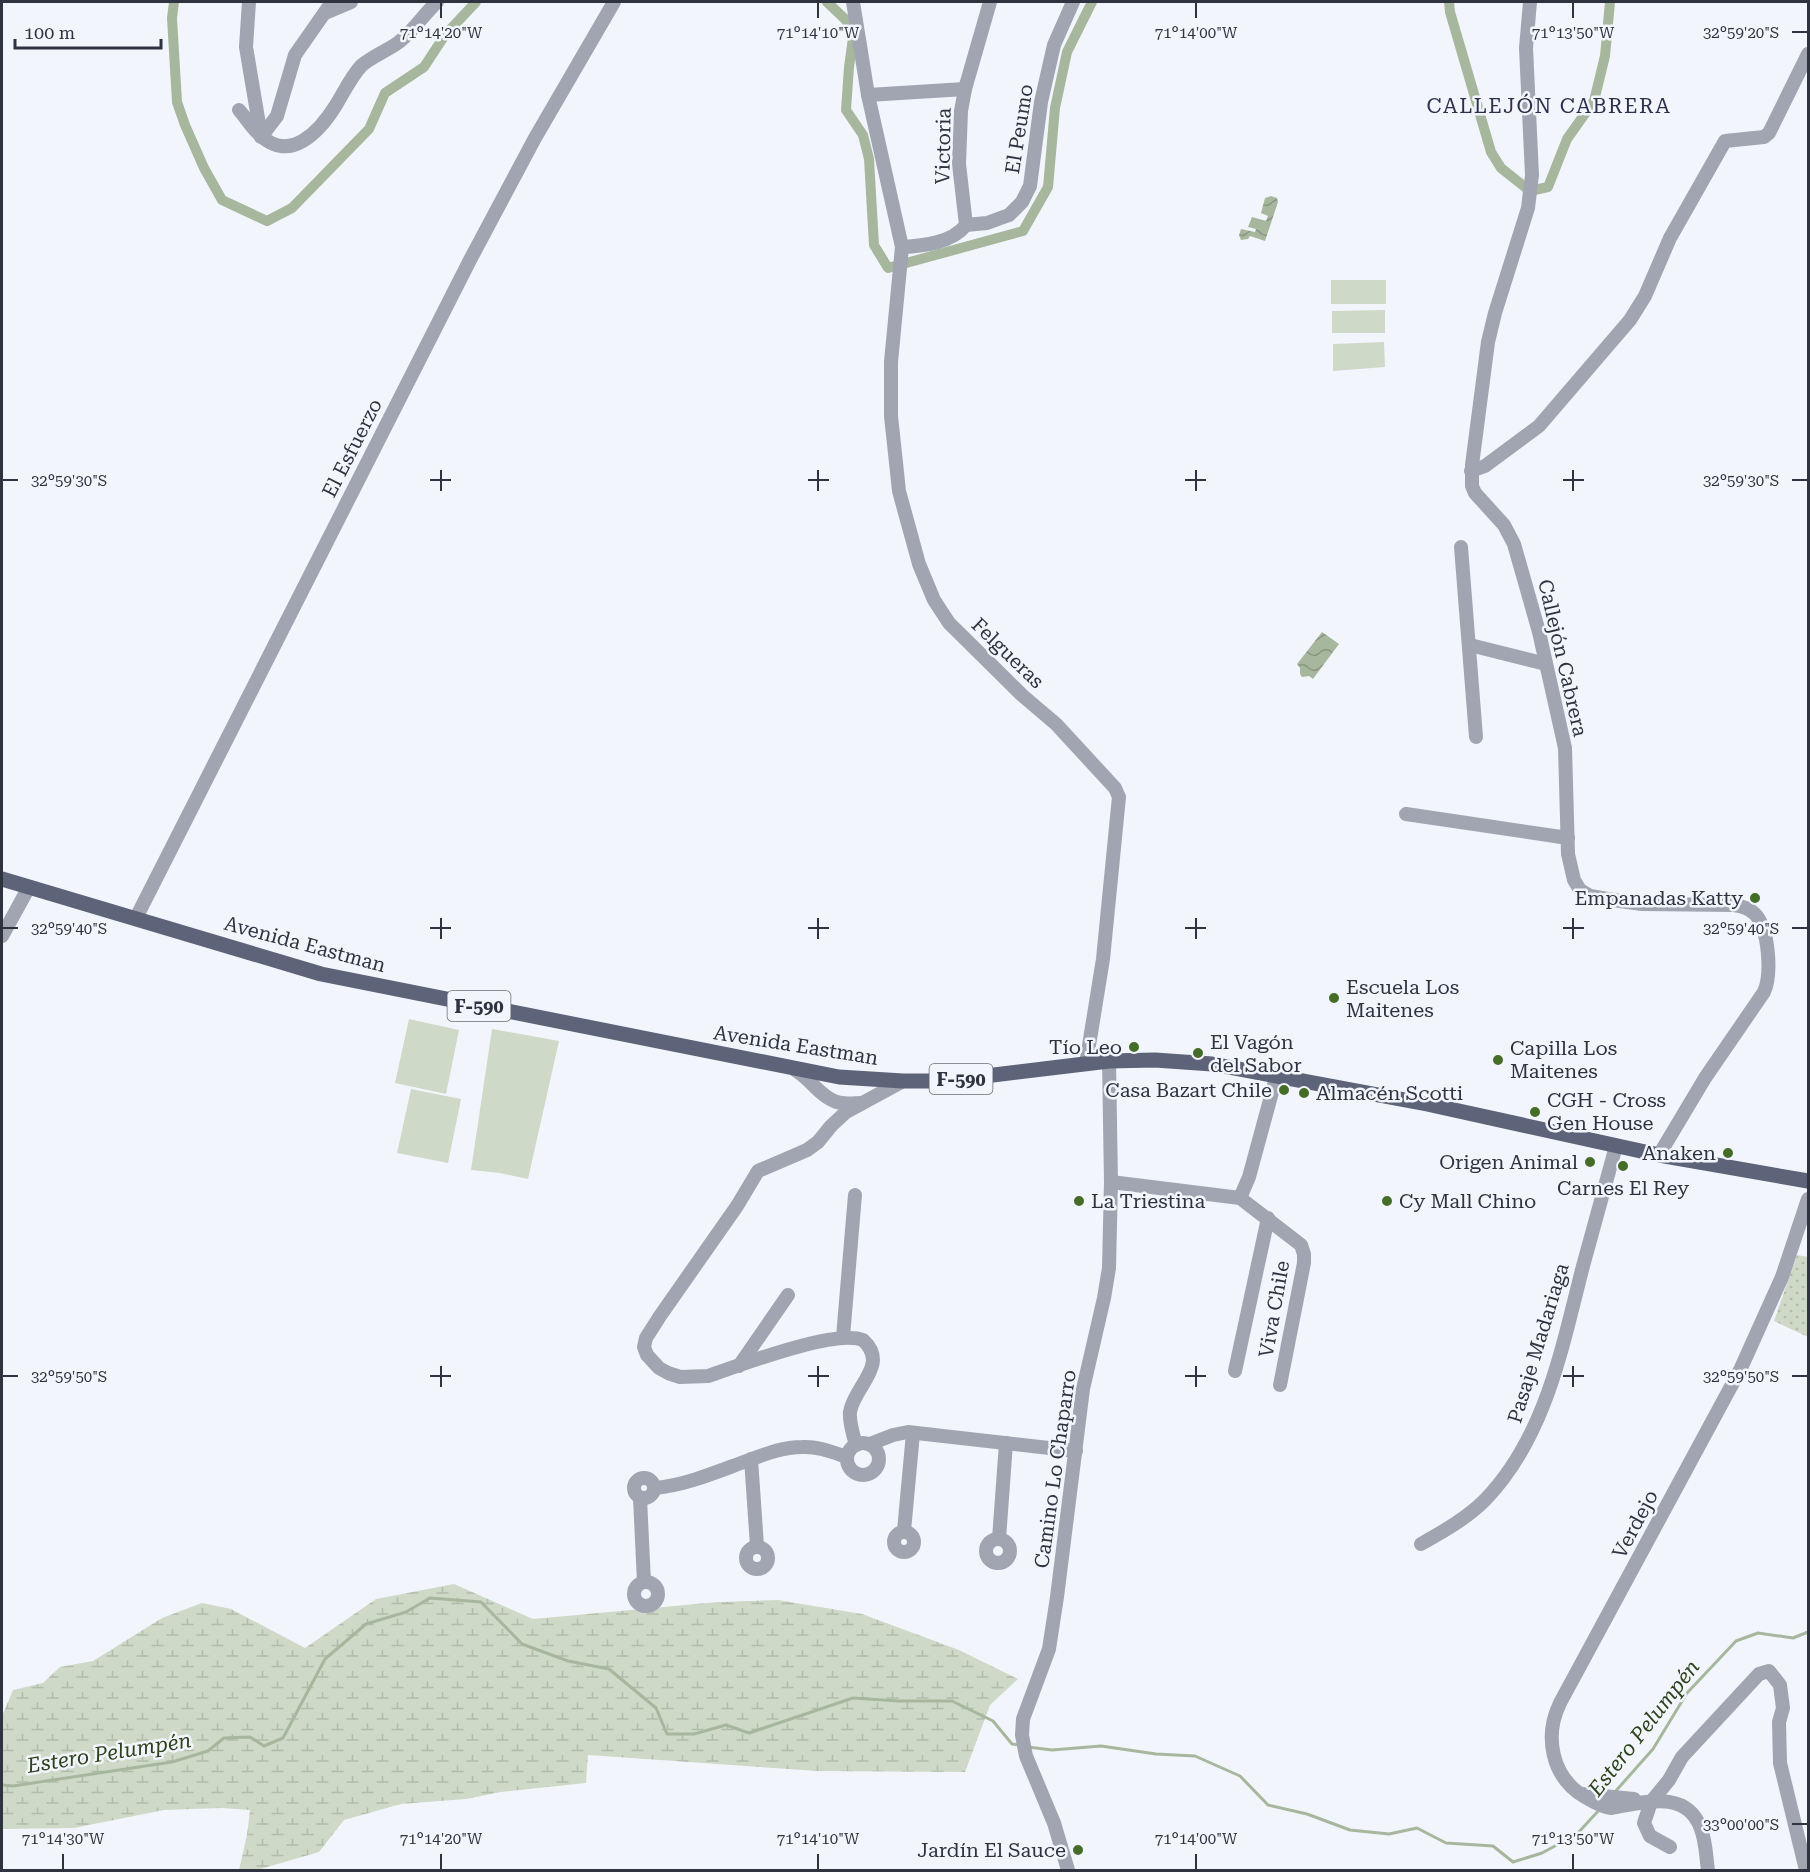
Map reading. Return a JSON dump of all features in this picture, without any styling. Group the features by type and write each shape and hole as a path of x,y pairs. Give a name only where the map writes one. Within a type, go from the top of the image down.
{"main road":[{"name":"Avenida Eastman","path":"2,879 321,974 795,1070 839,1077 944,1081 1109,1061 1196,1062 1277,1074 1428,1104 1659,1155 1809,1181"}],"street":[{"path":"249,2 246,47 261,136"},
{"path":"261,136 277,116 295,55 329,7 351,2"},
{"path":"239,110 261,136 284,147 293,146 305,140 335,107 360,67 411,32 437,2"},
{"name":"El Esfuerzo","path":"135,918 470,260 536,138 614,2"},
{"name":"Felgueras","path":"853,2 868,95 901,250 891,362 892,441 905,516 928,587 941,611 959,633 1023,696 1056,724 1114,788 1119,797 1102,959 1086,1064"},
{"name":"Victoria","path":"966,225 958,146 965,89 990,2"},
{"name":"El Peumo","path":"966,225 987,223 1009,215 1022,202 1030,186 1041,102 1054,45 1073,2"},
{"name":"Callejón Cabrera","path":"1530,2 1526,48 1532,181 1528,208 1488,342 1471,471 1472,486 1475,493 1498,518 1514,544 1546,664 1565,748 1571,875 1577,885 1590,896 1642,904 1739,905 1754,912 1761,925 1769,963 1767,985 1705,1078 1659,1155"},
{"path":"1471,471 1485,466 1539,426 1630,320 1645,296 1670,238 1725,141 1764,136 1769,133 1809,54"},
{"path":"868,95 965,89"},
{"path":"901,250 955,236 966,225"},
{"path":"1461,547 1476,737"},
{"path":"1470,645 1546,664"},
{"path":"1406,814 1568,838"},
{"path":"2,936 28,887"},
{"name":"Camino Lo Chaparro","path":"1068,1870 1054,1823 1026,1756 1022,1735 1025,1708 1049,1650 1058,1597 1084,1380 1109,1268 1111,1182 1109,1061"},
{"path":"795,1070 804,1075 833,1101 863,1103"},
{"path":"1240,1198 1249,1176 1277,1074"},
{"path":"856,1444 850,1411 873,1367 869,1345 863,1340 856,1337 827,1339 708,1376 680,1377 659,1368 647,1355 644,1347 646,1338 660,1316 737,1206 758,1171 807,1150 818,1142 846,1112 903,1081"},
{"path":"824,1095 831,1126"},
{"name":"Pasaje Madariaga","path":"1421,1544 1466,1517 1485,1500 1516,1459 1532,1433 1543,1406 1563,1341 1616,1146"},
{"name":"Viva Chile","path":"1111,1182 1240,1198 1301,1245 1304,1263 1280,1385"},
{"path":"843,1337 855,1195"},
{"name":"Verdejo","path":"1652,1802 1579,1794 1560,1773 1553,1756 1551,1739 1556,1711 1741,1368 1782,1277 1809,1199"},
{"path":"1235,1371 1268,1218"},
{"path":"739,1366 788,1295"},
{"path":"870,1444 877,1451 878,1466 871,1473 861,1475 852,1471 847,1457 856,1444 870,1444 893,1435 913,1433 1076,1451"},
{"path":"904,1532 913,1433"},
{"path":"999,1539 1006,1443"},
{"path":"644,1582 640,1498 634,1490 637,1480 647,1478 655,1488 670,1486 777,1450 800,1447 822,1449 847,1457"},
{"path":"751,1459 757,1546"},
{"path":"1670,1846 1650,1836 1644,1823 1652,1802 1669,1780 1682,1756 1759,1674 1769,1671 1780,1685 1783,1708 1779,1722 1780,1764 1806,1870"},
{"path":"1652,1802 1672,1802 1685,1807 1695,1816 1702,1833 1708,1870"}],"green space":[{"path":"1331,280 1386,280 1386,304 1331,304"},
{"path":"1385,310 1385,333 1332,333 1332,311"},
{"path":"1384,342 1385,367 1333,371 1333,344"},
{"path":"409,1019 459,1030 446,1094 395,1083"},
{"path":"492,1029 559,1041 528,1179 471,1170"},
{"path":"411,1089 461,1099 448,1163 397,1153"},
{"path":"1797,1255 1808,1257 1808,1337 1774,1321"},
{"path":"454,1584 533,1619 718,1602 778,1600 862,1614 959,1650 1018,1679 990,1705 965,1772 817,1771 588,1755 586,1783 501,1792 466,1799 401,1804 344,1820 319,1852 257,1870 239,1870 250,1810 222,1808 164,1810 74,1828 2,1829 2,1716 13,1690 43,1683 60,1667 93,1661 162,1618 202,1603 231,1609 305,1648 376,1599"}],"water":[{"path":"1271,196 1277,198 1278,202 1265,241 1250,236 1248,239 1241,240 1239,235 1241,229 1255,232 1256,229 1248,227 1252,217 1266,221 1268,216 1261,213 1265,198"},
{"path":"1322,632 1339,644 1313,679 1309,676 1302,677 1297,664"}],"waterway":[{"path":"174,2 172,18 177,102 185,125 204,168 222,200 267,221 292,208 369,129 385,93 424,67 445,35 476,2"},
{"path":"827,2 846,20 853,38 846,110 863,135 869,159 874,245 888,268 1023,231 1048,187 1055,108 1067,52 1092,2"},
{"path":"1449,2 1491,152 1501,168 1530,191 1548,187 1567,139 1594,101 1605,56 1610,2"},
{"name":"Estero Pelumpén","path":"2,1785 13,1786 172,1762 208,1751 224,1738 250,1737 264,1746 283,1738 325,1659 366,1624 406,1612 430,1598 481,1602 522,1644 568,1661 609,1669 656,1708 667,1734 694,1734 726,1725 749,1733 853,1698 952,1701 993,1721 1012,1744 1019,1745"},
{"name":"Estero Pelumpén","path":"1614,1793 1653,1749 1687,1693 1736,1641 1758,1633 1793,1638 1808,1632"},
{"name":"Estero Pelumpén","path":"1028,1747 1052,1750 1101,1746 1156,1754 1195,1756 1240,1776 1268,1805 1307,1814 1350,1830 1389,1834 1417,1828 1446,1843 1493,1846 1513,1862 1542,1853 1577,1834 1600,1809"}],"place":[{"name":"Empanadas Katty","path":"1755,898"},
{"name":"Escuela Los Maitenes","path":"1334,998"},
{"name":"Tío Leo","path":"1134,1047"},
{"name":"El Vagón del Sabor","path":"1198,1053"},
{"name":"Capilla Los Maitenes","path":"1498,1060"},
{"name":"Casa Bazart Chile","path":"1284,1090"},
{"name":"Almacén Scotti","path":"1304,1093"},
{"name":"CGH - Cross Gen House","path":"1535,1112"},
{"name":"Anaken","path":"1728,1153"},
{"name":"Origen Animal","path":"1590,1162"},
{"name":"Carnes El Rey","path":"1623,1166"},
{"name":"La Triestina","path":"1079,1201"},
{"name":"Cy Mall Chino","path":"1387,1201"},
{"name":"Jardín El Sauce","path":"1078,1850"}],"district":[{"name":"CALLEJÓN CABRERA","path":"1549,106"}]}
